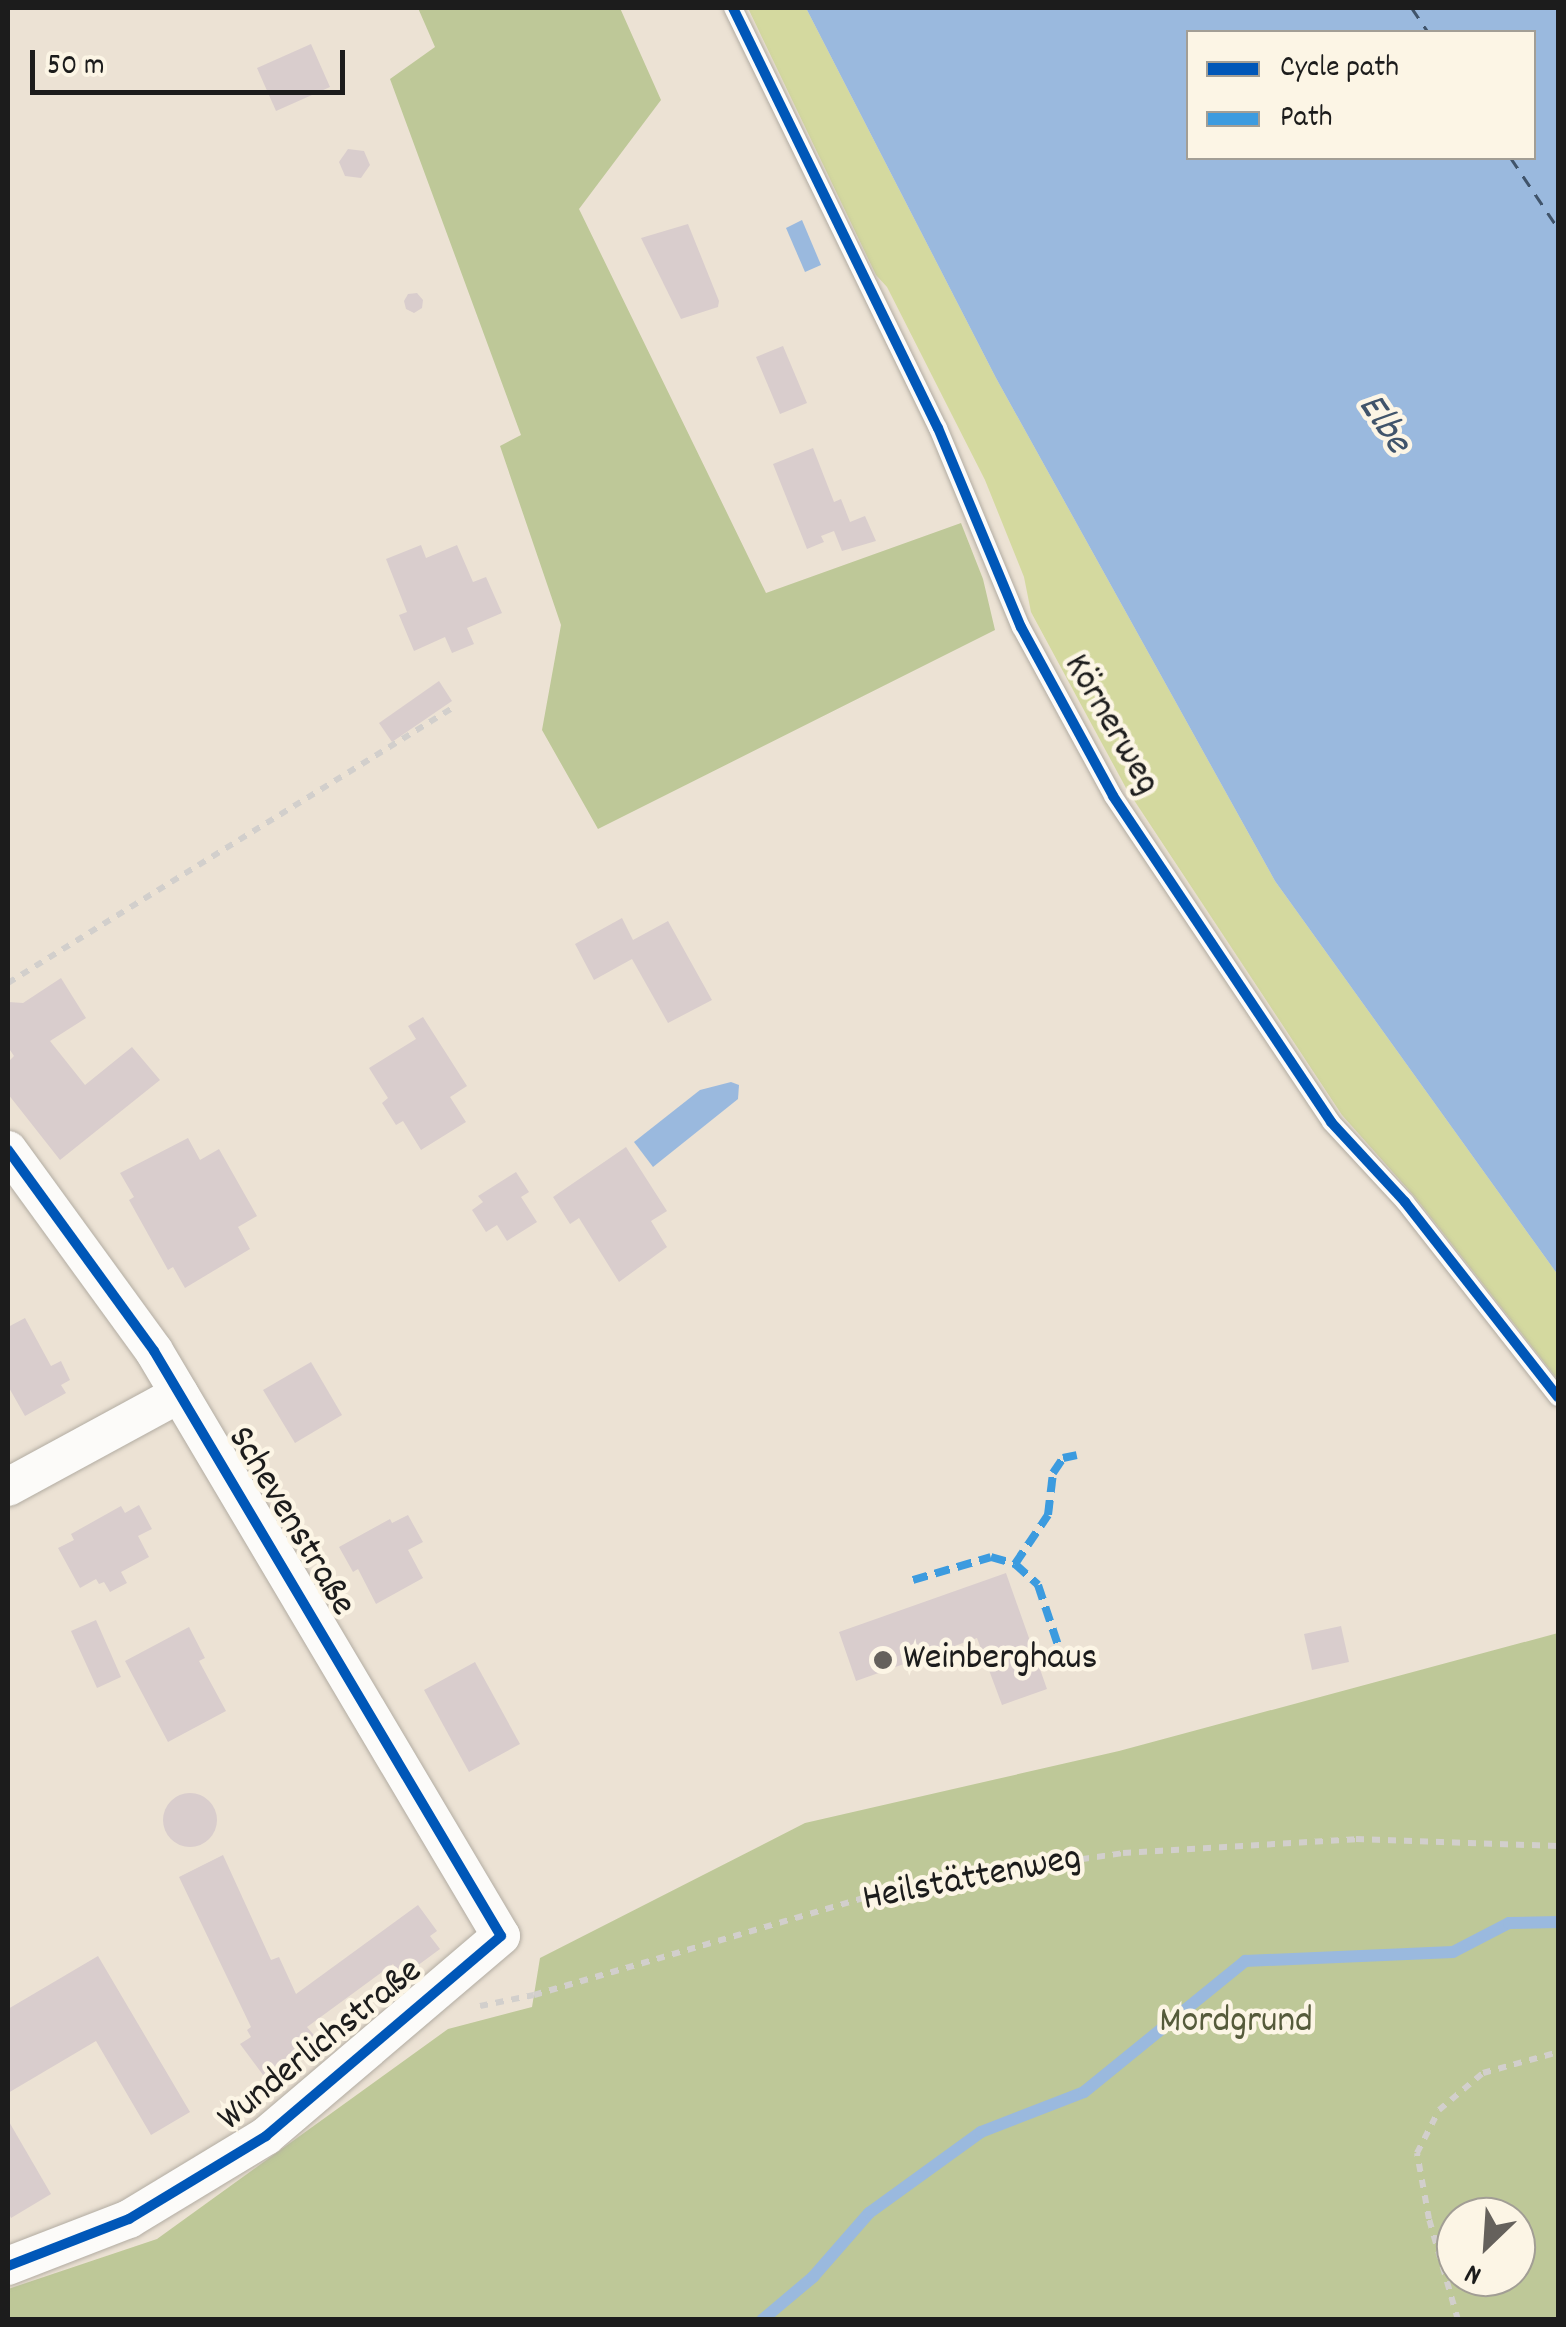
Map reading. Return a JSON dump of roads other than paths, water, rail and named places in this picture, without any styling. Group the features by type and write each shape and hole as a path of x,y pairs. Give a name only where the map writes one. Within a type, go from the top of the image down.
{"street":[{"name":"Schevenstraße","path":"8,1150 154,1351 501,1936"},
{"path":"8,1487 179,1394"},
{"name":"Wunderlichstraße","path":"8,2266 128,2219 266,2136 501,1936"}],"lane":[{"name":"Körnerweg","path":"733,8 938,428 1020,627 1113,796 1331,1122 1405,1202 1558,1397"}],"water":[{"name":"Elbe","path":"806,8 1558,8 1558,1275 1275,881 996,378"},
{"path":"802,220 821,265 805,272 786,228"},
{"path":"731,1082 739,1085 738,1099 653,1167 634,1142 700,1090"}],"waterway":[{"path":"762,2320 813,2277 869,2213 981,2132 1084,2092 1245,1961 1453,1952 1509,1923 1558,1922"}],"place":[{"name":"Weinberghaus","path":"883,1660"}],"park label":[{"name":"Mordgrund","path":"1236,2023"}]}
